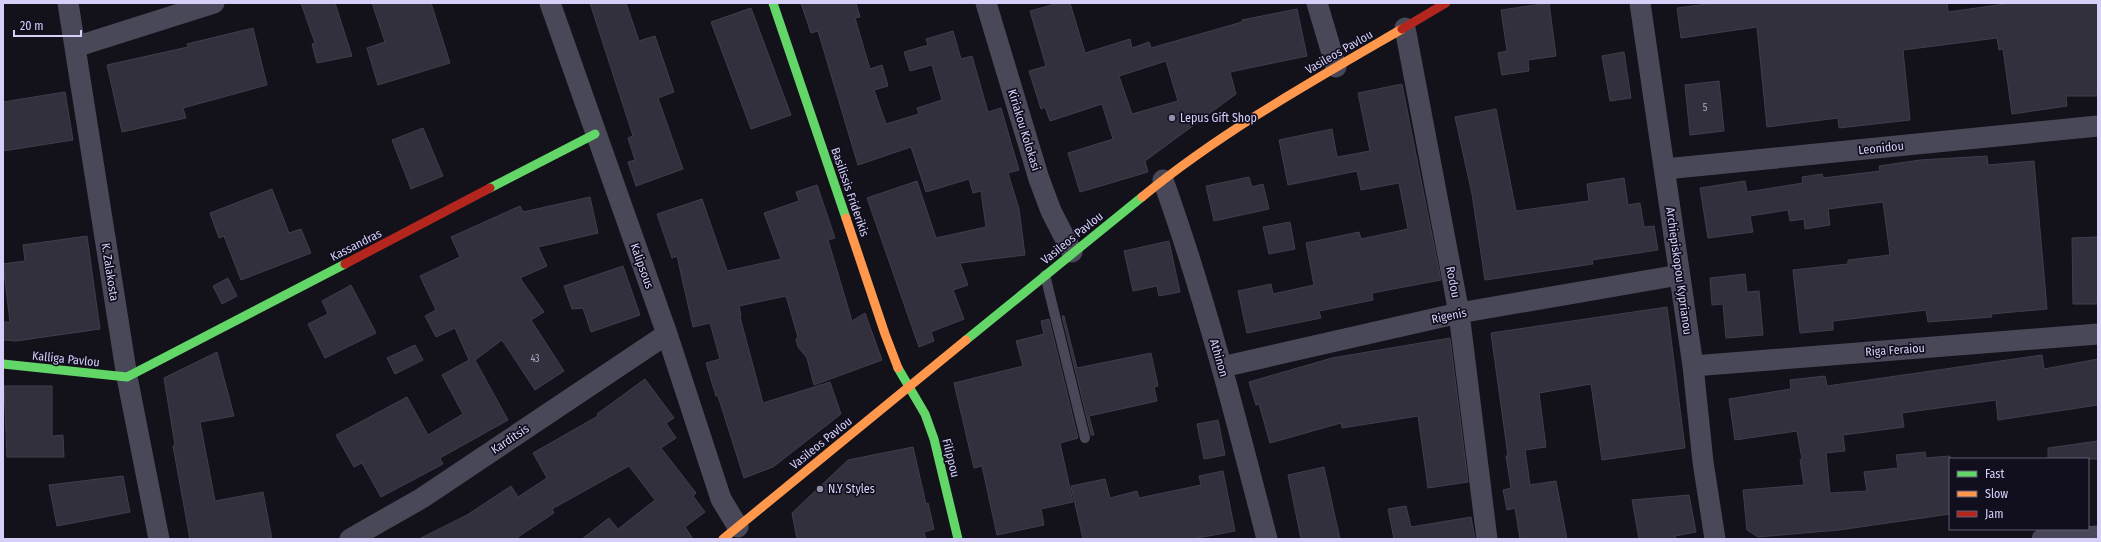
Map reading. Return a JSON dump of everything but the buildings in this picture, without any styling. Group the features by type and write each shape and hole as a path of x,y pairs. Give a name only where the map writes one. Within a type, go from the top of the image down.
{"street":[{"name":"K. Zalakosta","path":"68,3 127,377 159,539"},
{"path":"75,47 214,3"},
{"name":"Kalipsous","path":"550,3 595,134 667,334 721,499 730,533"},
{"name":"Basilissis Friderikis","path":"773,3 885,334 898,367 910,386"},
{"name":"Kiriakou Kolokasi","path":"986,3 1039,179 1051,211 1072,252"},
{"path":"1317,3 1336,68"},
{"name":"Vasileos Pavlou","path":"730,533 1162,180 1284,98 1446,3"},
{"name":"Archiepiskopou Kyprianou","path":"1640,3 1693,366 1703,462 1715,539"},
{"name":"Rodou","path":"1405,28 1459,313 1487,539"},
{"name":"Leonidou","path":"1665,169 2098,126"},
{"name":"Kassandras","path":"127,377 595,134"},
{"name":"Athinon","path":"1162,180 1180,229 1222,367 1267,539"},
{"name":"Rigenis","path":"1222,367 1459,313 1679,275"},
{"name":"Karditsis","path":"350,539 422,498 667,334"},
{"name":"Riga Feraiou","path":"1693,366 2098,334"},
{"name":"Kalliga Pavlou","path":"3,364 127,377"},
{"name":"Filippou","path":"910,386 925,414 934,439 958,539"},
{"path":"2042,539 2098,536"}],"lane":[{"path":"1045,275 1085,438"}],"traffic: fast":[{"path":"773,3 846,218"},
{"path":"490,188 595,134"},
{"path":"966,340 1142,197"},
{"path":"3,364 127,377 345,264"},
{"path":"898,368 925,414 934,439 958,539"}],"traffic: slow":[{"path":"1142,197 1172,173 1236,129 1302,87 1402,29"},
{"path":"846,218 898,368"},
{"path":"723,539 966,340"}],"traffic: jam":[{"path":"1402,29 1446,3"},
{"path":"345,264 490,188"}],"place":[{"name":"Lepus Gift Shop","path":"1172,118"},
{"name":"N.Y Styles","path":"820,489"}]}
